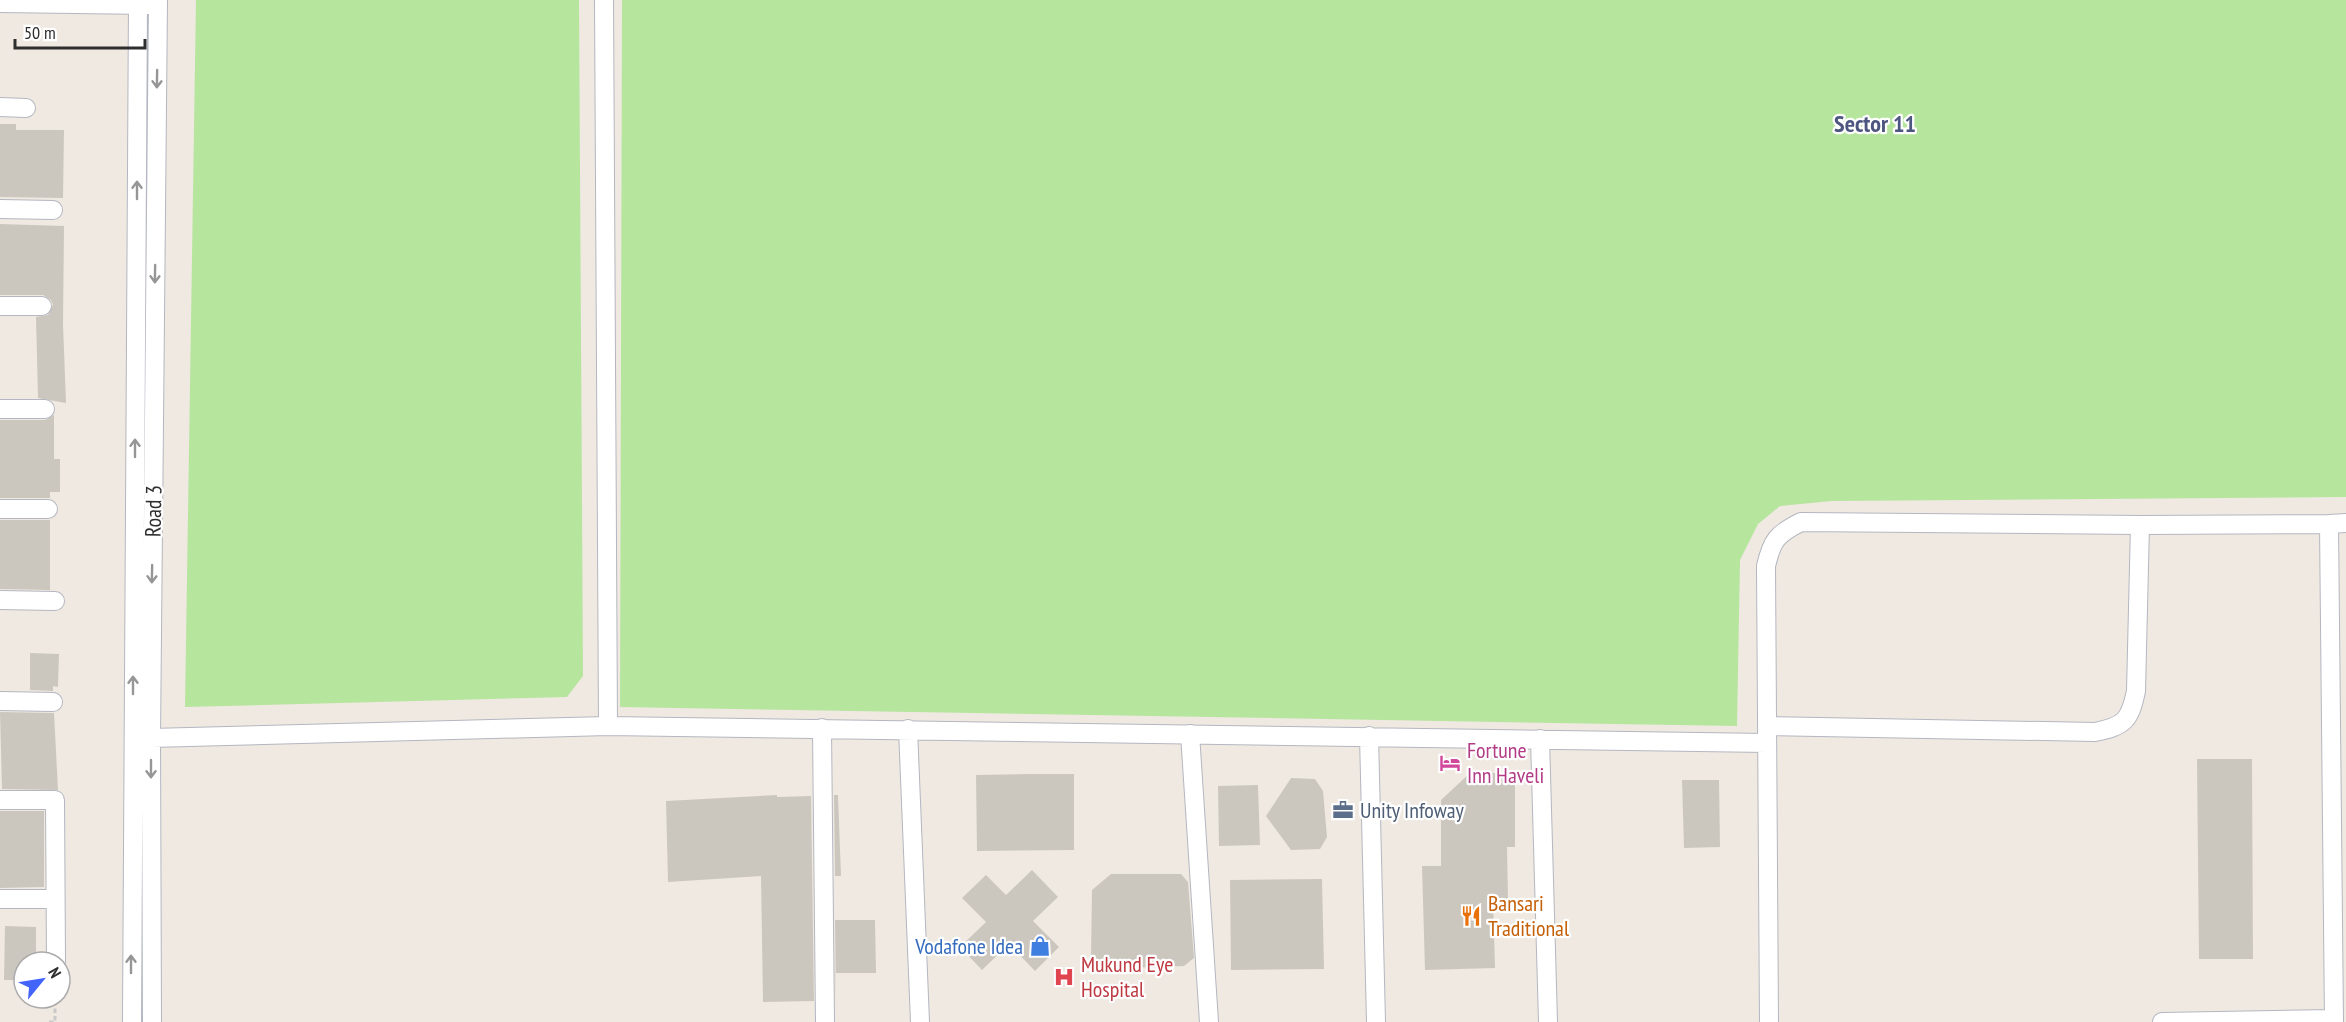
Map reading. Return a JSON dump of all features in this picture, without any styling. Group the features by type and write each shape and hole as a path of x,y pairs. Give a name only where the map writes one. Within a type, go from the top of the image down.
{"street":[{"path":"604,0 608,726"},
{"path":"0,3 158,2"},
{"name":"Road 3","path":"152,1022 151,738 158,2"},
{"name":"Road 3","path":"132,1022 138,3"},
{"path":"0,107 26,108"},
{"path":"0,209 53,210"},
{"path":"0,306 42,306"},
{"path":"0,409 45,409"},
{"path":"0,509 48,509"},
{"path":"1769,1022 1767,566 1771,544 1786,530 1801,522 2338,524 2334,1020 2162,1022"},
{"path":"151,738 608,726 1540,739 1767,734 2095,732 2122,725 2132,712 2136,691 2140,525"},
{"path":"0,600 55,601"},
{"path":"0,701 53,702"},
{"path":"822,728 825,1022"},
{"path":"908,729 920,1022"},
{"path":"1191,734 1209,1022"},
{"path":"1369,736 1376,1022"},
{"path":"1540,739 1548,1022"},
{"path":"0,800 55,800 56,950"},
{"path":"0,899 54,899"}],"path":[{"path":"49,1022 55,1022 55,1010"}],"green space":[{"path":"196,0 579,0 583,676 567,697 185,707"},
{"path":"622,0 2346,0 2346,497 1831,501 1780,506 1758,524 1740,560 1737,726 620,707"}],"building":[{"path":"0,124 16,124 16,130 64,130 63,198 0,197"},
{"path":"0,224 64,226 63,324 66,403 38,398 36,317 48,315 53,305 51,300 43,295 0,295"},
{"path":"54,415 54,459 60,459 60,492 50,492 50,498 0,498 0,420 45,420"},
{"path":"0,520 50,520 50,590 0,589"},
{"path":"30,653 59,654 58,687 53,686 53,691 30,690"},
{"path":"0,712 54,713 58,790 2,789"},
{"path":"2197,759 2252,759 2253,959 2199,959"},
{"path":"1470,773 1515,773 1515,847 1507,847 1508,899 1493,899 1495,968 1425,970 1422,866 1441,866 1441,800"},
{"path":"1074,774 1074,850 977,851 976,775"},
{"path":"1291,778 1315,779 1323,791 1327,837 1320,849 1291,850 1266,816"},
{"path":"1682,780 1719,780 1720,847 1684,848"},
{"path":"1258,785 1260,845 1219,846 1218,786"},
{"path":"777,795 777,797 811,796 814,1001 763,1002 761,876 668,882 666,801"},
{"path":"834,795 838,795 841,876 835,876"},
{"path":"0,811 44,811 44,887 0,888"},
{"path":"1032,870 1058,897 1033,921 1059,947 1035,971 1009,944 982,970 960,947 986,922 962,898 986,875 1006,895"},
{"path":"1111,874 1181,874 1188,882 1194,958 1184,966 1104,969 1091,955 1092,890"},
{"path":"1322,879 1324,969 1231,970 1230,880"},
{"path":"835,920 875,920 876,973 836,973 836,1001"},
{"path":"5,926 36,927 36,950 12,950 12,980 4,980"}],"place":[{"name":"Fortune Inn Haveli","path":"1450,763"},
{"name":"Unity Infoway","path":"1343,810"},
{"name":"Bansari Traditional","path":"1471,916"},
{"name":"Vodafone Idea","path":"1040,946"},
{"name":"Mukund Eye Hospital","path":"1064,977"}],"district":[{"name":"Sector 11","path":"1875,124"}]}
